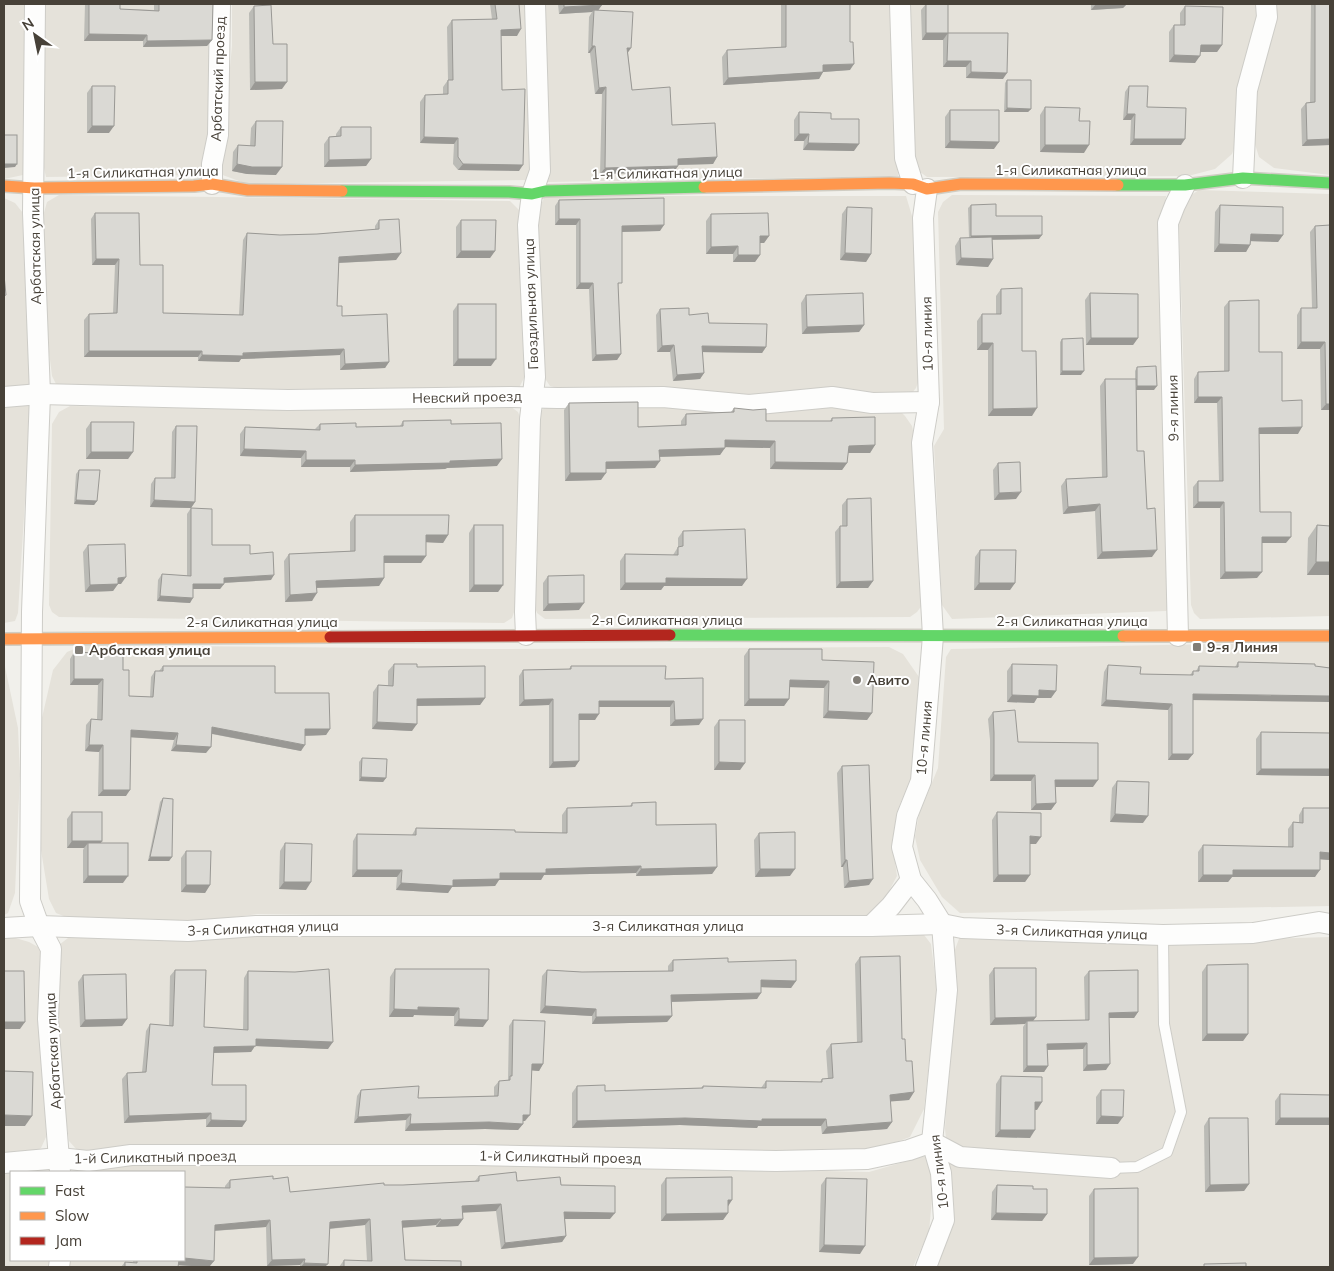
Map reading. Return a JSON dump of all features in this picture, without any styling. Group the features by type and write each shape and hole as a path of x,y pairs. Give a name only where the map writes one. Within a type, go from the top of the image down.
{"street":[{"name":"Арбатская улица","path":"35,4 33,213 40,394 32,639 30,901 39,926 51,949 48,1019 60,1165"},
{"name":"Арбатский проезд","path":"212,184 212,164 218,135 220,4"},
{"name":"Гвоздильная улица","path":"526,635 530,448 535,377 528,225 532,194 540,171 535,4"},
{"name":"10-я линия","path":"900,4 906,158 920,187 923,218 928,402 922,443 933,636 921,781 907,816 902,847 911,880 927,900 942,924 947,990 932,1142 941,1173 944,1220 926,1267"},
{"path":"1243,178 1248,90 1267,17 1266,4"},
{"name":"1-я Силикатная улица","path":"4,186 34,188 194,186 212,184 248,190 508,192 532,194 555,190 889,183 920,187 961,184 1185,185 1243,178 1330,183"},
{"name":"9-я линия","path":"1178,636 1168,223 1185,185"},
{"name":"Невский проезд","path":"4,397 40,394 288,400 533,396 558,398 663,397 749,405 832,397 872,403 928,402"},
{"name":"2-я Силикатная улица","path":"4,639 526,635 1330,636"},
{"path":"872,926 911,880"},
{"name":"3-я Силикатная улица","path":"4,928 39,926 188,931 256,926 872,926 942,924 962,928 1164,935 1253,933 1319,922 1330,924"},
{"path":"932,1142 960,1157 1111,1168"},
{"name":"1-й Силикатный проезд","path":"4,1163 60,1165 131,1155 474,1156 794,1161 867,1159 909,1150 932,1142"}],"lane":[{"path":"1111,1168 1137,1167 1167,1152 1181,1112 1164,1024 1164,935"}],"shaded area":[{"path":"4,4 30,4 30,161 23,175 4,179"},
{"path":"45,4 215,4 213,134 202,175 46,177 44,168"},
{"path":"232,4 527,4 534,170 527,180 247,184 220,174 232,46"},
{"path":"544,4 892,4 898,176 548,182"},
{"path":"907,4 1257,4 1260,20 1238,137 1232,154 1215,169 1188,176 927,177 916,169 912,155"},
{"path":"1275,4 1330,4 1330,175 1274,168 1259,157 1253,138 1254,90"},
{"path":"1199,190 1330,194 1330,616 1200,619 1194,613 1191,605 1179,227 1180,209 1188,197"},
{"path":"59,195 510,201 519,210 524,225 528,362 525,376 519,388 509,392 65,389 56,384 52,376 48,344 43,216 47,202"},
{"path":"952,195 1166,196 1163,218 1175,602 1166,611 952,619 942,605 934,446 944,429 938,212 943,202"},
{"path":"545,196 906,196 912,216 917,251 919,380 916,388 908,398 748,397 558,388 550,386 544,377 534,220"},
{"path":"4,198 15,203 26,217 31,374 18,613 15,621 4,623"},
{"path":"833,404 896,407 912,426 915,440 923,604 910,617 545,619 537,613 532,601 540,412 547,405"},
{"path":"70,406 289,410 510,406 518,412 522,422 515,609 512,618 504,623 59,617 52,612 49,605 52,424 59,412"},
{"path":"1330,642 1330,906 960,913 942,897 920,860 915,837 919,814 938,768 946,657 951,649"},
{"path":"84,645 490,649 889,647 903,654 919,677 913,776 900,804 892,841 897,876 882,904 864,917 836,923 257,914 185,923 71,919 56,913 49,899 39,838 41,722 53,670 67,652"},
{"path":"4,662 18,728 20,774 15,893 8,913 4,915"},
{"path":"921,931 931,944 937,991 924,1109 910,1137 867,1153 89,1154 77,1150 69,1141 53,1021 59,945 68,938"},
{"path":"960,936 1263,939 1330,937 1330,1267 936,1267 954,1208 945,1129 953,989 953,955"},
{"path":"4,937 12,937 29,942 38,947 43,956 46,1137 41,1148 29,1154 4,1157"},
{"path":"925,1156 934,1178 929,1231 913,1267 64,1267 64,1261 185,1261 185,1171 74,1171 88,1167 135,1161 476,1163 869,1172"},
{"path":"39,1170 40,1171 10,1171 10,1261 55,1261 55,1267 4,1267 4,1171"}],"building":[{"path":"89,4 120,4 120,9 159,11 159,4 213,4 212,40 147,41 147,35 89,34"},
{"path":"495,4 519,4 521,29 501,30 502,90 525,89 523,165 463,164 458,157 458,138 424,137 425,95 448,94 448,80 453,80 452,20 497,19"},
{"path":"564,4 602,4 602,5 564,7"},
{"path":"786,4 850,4 850,42 853,42 854,64 823,65 823,72 728,78 727,50 786,47"},
{"path":"926,4 948,4 948,33 926,33"},
{"path":"1315,4 1330,4 1330,139 1307,140 1306,103 1315,102"},
{"path":"271,5 273,44 287,44 287,82 255,82 254,6"},
{"path":"1185,6 1223,7 1222,45 1201,45 1200,56 1174,55 1174,25 1185,25"},
{"path":"594,10 633,12 631,48 627,48 632,90 670,87 672,125 715,123 717,157 678,159 678,166 605,168 606,87 599,88 595,46 592,46"},
{"path":"948,33 1008,33 1007,73 971,72 971,61 947,61"},
{"path":"1007,80 1031,80 1031,109 1007,108"},
{"path":"92,86 115,86 114,126 92,126"},
{"path":"1129,86 1148,86 1147,107 1186,108 1185,139 1134,139 1135,114 1127,114"},
{"path":"1045,107 1080,108 1079,121 1090,121 1089,145 1045,145"},
{"path":"950,110 999,110 999,142 950,141"},
{"path":"799,112 831,113 831,119 859,119 859,144 808,143 809,134 799,134"},
{"path":"256,121 283,121 282,167 252,167 237,164 238,145 255,146"},
{"path":"341,127 371,127 371,159 329,160 329,137 341,136"},
{"path":"4,135 17,135 17,164 4,164"},
{"path":"664,198 664,225 622,226 622,283 618,283 621,354 596,355 593,283 580,283 580,219 559,219 559,200"},
{"path":"996,204 996,216 1042,216 1042,235 971,236 971,205"},
{"path":"1220,205 1283,207 1283,235 1251,234 1250,245 1219,244"},
{"path":"847,207 872,208 871,254 845,253"},
{"path":"95,213 139,213 140,265 163,265 163,313 243,315 247,233 280,235 317,234 379,229 379,220 399,219 401,253 339,257 337,306 342,306 342,316 387,314 389,362 345,364 344,349 243,353 243,356 202,355 202,351 89,351 89,314 117,313 119,259 96,259"},
{"path":"768,213 769,236 760,236 760,255 738,255 738,246 711,247 711,214"},
{"path":"461,220 496,220 495,251 461,251"},
{"path":"1330,225 1330,404 1326,404 1325,342 1301,342 1301,308 1317,308 1315,226"},
{"path":"992,237 993,259 961,258 960,238"},
{"path":"4,275 6,295 4,296"},
{"path":"1022,288 1022,351 1036,351 1037,408 993,409 993,343 982,343 982,314 1001,314 1001,289"},
{"path":"863,293 864,325 807,327 806,295"},
{"path":"1090,293 1138,294 1138,338 1091,338"},
{"path":"1259,300 1259,352 1282,352 1282,401 1302,400 1302,427 1259,428 1260,512 1291,512 1291,537 1262,537 1262,572 1225,572 1224,502 1198,502 1198,481 1223,481 1222,397 1198,397 1198,372 1229,371 1229,301"},
{"path":"458,304 496,304 496,359 458,359"},
{"path":"689,308 689,315 708,313 709,323 767,324 766,347 702,346 704,373 677,375 674,345 662,346 660,309"},
{"path":"1083,338 1084,371 1062,371 1062,339"},
{"path":"1156,366 1157,386 1137,386 1137,367"},
{"path":"1105,379 1136,379 1137,451 1144,451 1147,509 1155,508 1157,550 1102,552 1100,504 1068,507 1066,479 1107,477"},
{"path":"638,402 638,427 686,425 686,414 734,412 734,408 766,409 766,421 832,421 832,418 875,417 875,445 849,446 847,463 775,462 775,441 725,440 725,448 659,450 660,461 606,462 606,473 570,473 569,403"},
{"path":"451,420 451,424 501,423 502,459 450,461 450,463 355,465 355,460 306,460 306,451 244,449 245,427 320,430 320,424 356,423 356,427 403,426 403,421"},
{"path":"91,422 134,422 133,452 91,452"},
{"path":"176,426 197,426 195,502 154,500 155,478 175,478"},
{"path":"1020,462 1021,492 999,493 998,463"},
{"path":"79,470 100,470 97,501 76,500"},
{"path":"871,498 873,581 840,582 840,526 847,526 847,499"},
{"path":"191,508 212,509 212,545 250,545 250,554 273,552 274,575 224,578 224,584 193,584 193,598 160,596 162,574 191,576"},
{"path":"355,515 449,515 448,535 426,535 426,556 384,556 384,578 316,581 317,593 290,595 289,554 355,551"},
{"path":"474,525 503,525 503,585 474,585"},
{"path":"1317,525 1330,526 1330,562 1316,562"},
{"path":"745,529 747,579 666,578 666,583 625,583 625,554 678,555 678,547 683,546 683,531"},
{"path":"125,544 126,577 118,578 118,584 90,585 88,545"},
{"path":"980,550 1016,550 1015,583 979,583"},
{"path":"584,575 584,603 548,604 548,576"},
{"path":"749,649 822,649 822,660 874,662 872,713 828,711 829,681 790,680 789,699 749,699"},
{"path":"74,652 123,654 123,670 129,670 129,696 153,697 155,671 163,671 163,666 275,666 275,693 329,693 330,729 305,729 305,745 212,727 211,747 176,745 178,733 131,730 130,790 103,790 103,745 89,745 91,719 102,720 103,679 74,679"},
{"path":"1238,662 1315,664 1315,666 1330,668 1330,696 1193,694 1193,754 1172,754 1172,704 1106,700 1108,665 1141,667 1140,674 1193,675 1193,671 1199,671 1199,666 1238,667"},
{"path":"394,664 417,664 417,667 485,666 485,698 417,699 417,724 377,722 378,685 393,686"},
{"path":"1012,664 1057,665 1056,691 1039,690 1039,696 1012,695"},
{"path":"571,666 666,666 665,679 703,678 703,719 675,720 674,701 599,701 599,714 579,714 579,761 553,762 553,699 524,700 523,670 571,669"},
{"path":"1015,710 1018,742 1098,743 1098,780 1055,780 1056,803 1036,804 1035,775 994,775 993,712"},
{"path":"719,720 745,720 745,763 719,762"},
{"path":"1261,732 1330,733 1330,769 1261,769"},
{"path":"362,758 387,759 386,778 361,777"},
{"path":"869,765 873,879 849,881 847,860 845,860 842,766"},
{"path":"1117,781 1149,782 1148,816 1115,814"},
{"path":"163,798 173,799 172,857 150,857"},
{"path":"656,802 656,825 716,824 717,867 641,869 641,866 546,869 546,873 500,873 500,879 453,880 453,886 401,883 402,870 357,870 357,834 416,835 416,828 567,833 567,808 632,806 632,803"},
{"path":"1303,808 1330,808 1330,853 1320,852 1320,870 1233,870 1233,875 1203,875 1203,845 1293,847 1293,822 1303,823"},
{"path":"72,812 102,812 102,841 72,841"},
{"path":"997,812 1041,813 1041,837 1030,836 1030,875 998,875"},
{"path":"795,832 795,869 760,869 759,833"},
{"path":"88,843 128,843 128,876 88,876"},
{"path":"285,843 312,844 311,882 284,882"},
{"path":"186,851 211,851 210,885 186,885"},
{"path":"900,956 902,1039 905,1039 906,1061 912,1061 914,1092 890,1095 892,1122 827,1127 826,1119 762,1119 762,1121 685,1118 577,1121 577,1086 605,1085 605,1091 703,1088 703,1086 766,1088 766,1081 822,1082 822,1079 833,1078 831,1044 862,1042 860,957"},
{"path":"728,958 728,962 796,960 796,981 761,980 761,993 671,995 672,1016 596,1017 596,1009 545,1006 547,970 582,972 673,971 673,960"},
{"path":"1248,964 1248,1034 1207,1034 1207,965"},
{"path":"994,968 1036,968 1036,1017 995,1018"},
{"path":"329,969 333,1042 256,1039 256,1046 214,1047 212,1085 246,1085 246,1121 211,1120 211,1113 129,1116 127,1073 146,1072 150,1024 173,1026 175,970 206,970 204,1027 248,1030 248,971 295,972"},
{"path":"395,969 489,969 488,1020 459,1019 459,1008 418,1007 418,1010 394,1009"},
{"path":"1138,970 1138,1012 1109,1013 1110,1064 1087,1065 1087,1043 1047,1044 1048,1066 1027,1066 1027,1021 1089,1020 1089,971"},
{"path":"4,971 24,971 25,1022 4,1022"},
{"path":"126,974 127,1019 85,1020 83,975"},
{"path":"513,1020 545,1021 543,1064 532,1064 530,1115 523,1115 523,1124 489,1122 410,1124 411,1114 358,1117 361,1090 419,1086 418,1098 498,1096 499,1081 510,1080 510,1076 512,1076"},
{"path":"4,1071 33,1072 32,1116 4,1115"},
{"path":"1001,1076 1042,1077 1042,1102 1035,1102 1035,1130 1000,1130"},
{"path":"1101,1090 1124,1090 1123,1117 1101,1116"},
{"path":"1280,1094 1330,1095 1330,1118 1280,1118"},
{"path":"1209,1118 1248,1118 1249,1184 1210,1185"},
{"path":"516,1172 517,1181 560,1177 561,1185 615,1186 615,1213 564,1212 566,1236 505,1243 501,1204 462,1206 463,1219 402,1221 405,1260 461,1261 461,1267 344,1267 344,1260 372,1261 370,1219 330,1222 328,1264 304,1263 305,1259 272,1260 270,1220 215,1225 214,1261 185,1258 185,1187 230,1188 230,1180 273,1176 273,1179 288,1177 290,1192 384,1183 384,1185 403,1185 479,1181 479,1176"},
{"path":"732,1177 732,1200 728,1200 728,1213 666,1214 666,1178"},
{"path":"826,1178 867,1179 865,1246 824,1245"},
{"path":"997,1185 1033,1186 1033,1189 1047,1189 1047,1214 996,1213"},
{"path":"1138,1188 1138,1257 1094,1258 1094,1189"},
{"path":"137,1261 179,1261 178,1267 125,1267 125,1262 137,1263"},
{"path":"1246,1263 1246,1267 1204,1267 1204,1264"}],"traffic: fast":[{"path":"1118,185 1185,185 1243,178 1330,183"},
{"path":"342,191 509,192 532,194 545,191 704,187"},
{"path":"670,635 1123,636"}],"traffic: slow":[{"path":"704,187 889,183 913,184 927,189 961,184 1118,185"},
{"path":"4,186 34,188 194,186 212,184 248,190 342,191"},
{"path":"1123,636 1330,636"},
{"path":"4,639 330,637"}],"traffic: jam":[{"path":"330,637 670,635"}],"place":[{"name":"9-я Линия","path":"1197,647"},
{"name":"Арбатская улица","path":"79,650"},
{"name":"Авито","path":"857,680"}]}
